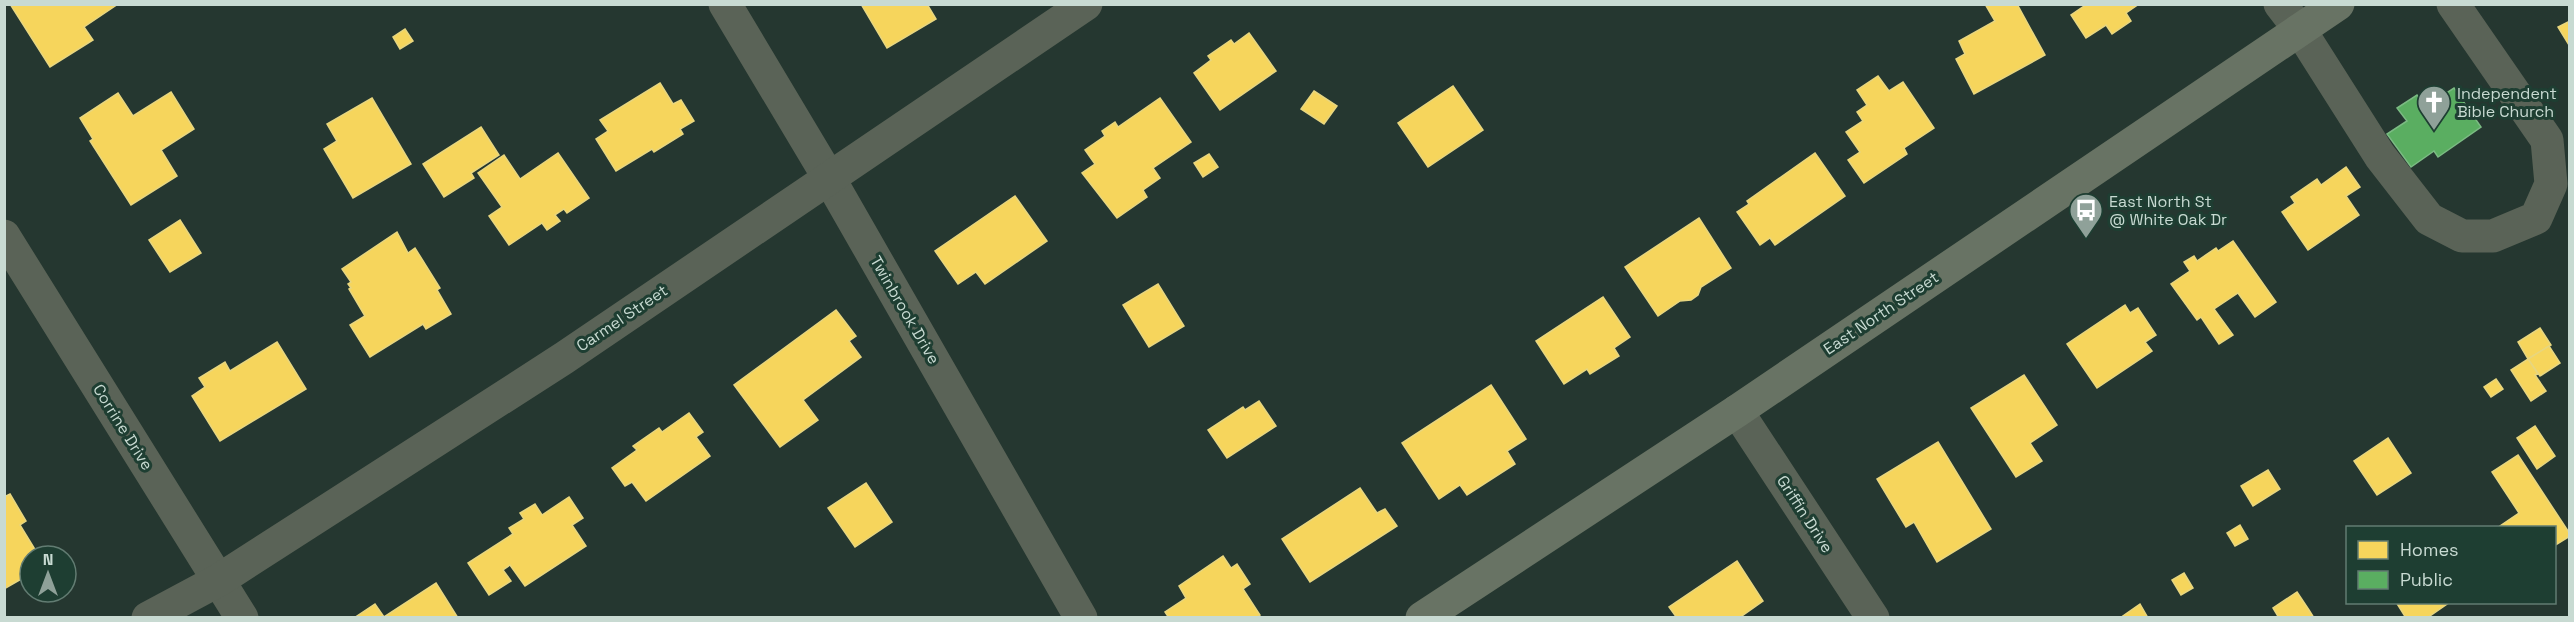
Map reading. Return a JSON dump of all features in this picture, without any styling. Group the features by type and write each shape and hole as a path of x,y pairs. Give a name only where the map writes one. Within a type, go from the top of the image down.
{"main road":[{"name":"East North Street","path":"1422,618 1737,411 2338,4"}],"street":[{"name":"Twinbrook Drive","path":"725,4 829,178 1081,618"},
{"name":"Carmel Street","path":"148,618 219,580 564,358 1086,4"},
{"path":"2280,4 2301,30 2380,156 2429,219 2462,236 2493,236 2536,218 2550,184 2547,140 2453,4"},
{"name":"Corrine Drive","path":"4,236 242,618"},
{"name":"Griffin Drive","path":"1737,411 1873,618"}],"building: Homes":[{"path":"10,4 118,4 84,27 93,40 50,67"},
{"path":"861,4 927,4 936,19 887,48"},
{"path":"1985,4 2017,4 2045,55 1974,94 1956,59 1965,54 1959,41 1995,21"},
{"path":"2082,4 2139,4 2126,13 2131,21 2112,34 2106,25 2086,38 2071,15 2084,6"},
{"path":"2570,21 2570,45 2569,45 2558,27"},
{"path":"405,29 413,41 400,49 393,37"},
{"path":"1249,33 1276,71 1220,110 1194,73 1211,60 1208,56 1231,40 1234,44"},
{"path":"1878,76 1889,91 1903,82 1934,128 1904,148 1907,154 1864,183 1848,160 1860,152 1846,132 1863,121 1857,112 1867,105 1857,90"},
{"path":"660,83 673,104 681,100 694,121 680,129 683,134 654,152 652,149 616,171 596,139 608,131 600,120"},
{"path":"1453,86 1483,130 1428,167 1398,123"},
{"path":"1314,91 1337,106 1324,124 1301,109"},
{"path":"171,92 194,129 161,150 177,176 131,205 90,141 93,139 80,118 118,93 133,116"},
{"path":"372,98 411,164 353,198 324,149 337,141 327,124"},
{"path":"1160,98 1191,142 1153,168 1160,178 1143,190 1147,197 1117,218 1082,173 1095,164 1085,150 1105,136 1102,131 1115,122 1118,127"},
{"path":"481,127 499,155 471,173 474,178 444,197 423,164"},
{"path":"558,153 589,198 567,213 564,209 555,215 560,221 547,230 542,223 509,245 489,216 502,207 478,173 504,155 520,179"},
{"path":"1815,153 1845,196 1775,245 1770,238 1760,245 1737,212 1749,204 1747,201"},
{"path":"1209,154 1218,167 1203,177 1194,163"},
{"path":"2346,167 2360,187 2346,196 2359,215 2308,250 2282,212 2295,203 2291,197 2317,179 2321,185"},
{"path":"1015,196 1047,241 985,284 976,272 958,284 935,251"},
{"path":"1699,218 1731,268 1701,287 1698,295 1691,300 1680,301 1658,316 1625,267"},
{"path":"180,220 201,253 170,272 149,240"},
{"path":"397,232 408,253 415,248 440,288 437,290 451,314 426,329 423,324 370,357 350,325 365,316 349,289 351,288 348,284 351,282 342,269"},
{"path":"2233,241 2276,302 2255,317 2238,293 2214,309 2233,335 2219,344 2201,317 2197,320 2171,284 2190,271 2184,262 2194,256 2197,261 2216,248 2218,251"},
{"path":"1158,284 1184,326 1149,347 1123,305"},
{"path":"1603,297 1630,337 1614,348 1619,356 1590,374 1587,369 1564,384 1536,341"},
{"path":"2125,305 2130,313 2138,308 2156,335 2145,342 2152,351 2097,388 2067,344"},
{"path":"836,310 856,336 849,341 861,357 803,400 818,420 780,447 734,385"},
{"path":"2540,328 2551,345 2528,359 2518,342"},
{"path":"277,342 306,389 220,441 192,396 205,387 199,378 225,362 230,371"},
{"path":"2549,346 2560,363 2540,376 2528,359"},
{"path":"2528,359 2546,391 2531,401 2511,370"},
{"path":"2024,375 2057,425 2030,443 2042,461 2016,477 1971,408"},
{"path":"2496,379 2503,389 2491,397 2484,387"},
{"path":"1491,385 1526,439 1507,451 1515,464 1467,495 1460,485 1439,499 1402,443"},
{"path":"1259,401 1276,426 1227,458 1208,430 1243,407 1245,410"},
{"path":"689,413 703,432 696,437 710,456 646,501 632,482 625,486 612,468 637,450 633,446 659,428 662,432"},
{"path":"2535,426 2555,456 2537,469 2517,438"},
{"path":"2388,438 2411,473 2377,495 2354,461"},
{"path":"1938,442 1991,529 1937,562 1914,522 1906,527 1877,479"},
{"path":"2518,455 2570,536 2556,545 2556,526 2500,526 2519,513 2492,472"},
{"path":"2268,470 2280,489 2253,506 2241,486"},
{"path":"866,483 892,522 855,547 828,508"},
{"path":"1360,488 1377,513 1385,509 1397,526 1310,582 1282,539"},
{"path":"10,494 26,521 20,525 32,544 18,544 18,581 4,589 4,497"},
{"path":"569,497 583,518 572,525 586,546 525,586 510,565 503,570 511,581 489,595 468,563 513,534 509,528 524,519 520,513 535,504 542,515"},
{"path":"2240,525 2248,539 2235,546 2227,533"},
{"path":"1223,556 1231,568 1237,564 1250,584 1243,589 1260,615 1256,618 1169,618 1165,612 1186,598 1179,586"},
{"path":"1737,561 1763,601 1739,618 1677,618 1669,607"},
{"path":"2184,573 2193,588 2181,595 2172,580"},
{"path":"436,583 458,618 354,618 375,604 384,617"},
{"path":"2297,592 2314,618 2279,618 2273,608"},
{"path":"2140,604 2148,618 2120,618"},
{"path":"2397,604 2447,604 2427,618 2406,618"}],"building: Public":[{"name":"Independent Bible Church","path":"2454,88 2481,127 2438,157 2434,151 2411,167 2387,134 2407,121 2397,108 2417,95 2425,107"}],"place":[{"name":"Independent Bible Church","path":"2434,131"},
{"name":"East North St @ White Oak Dr","path":"2086,239"}]}
